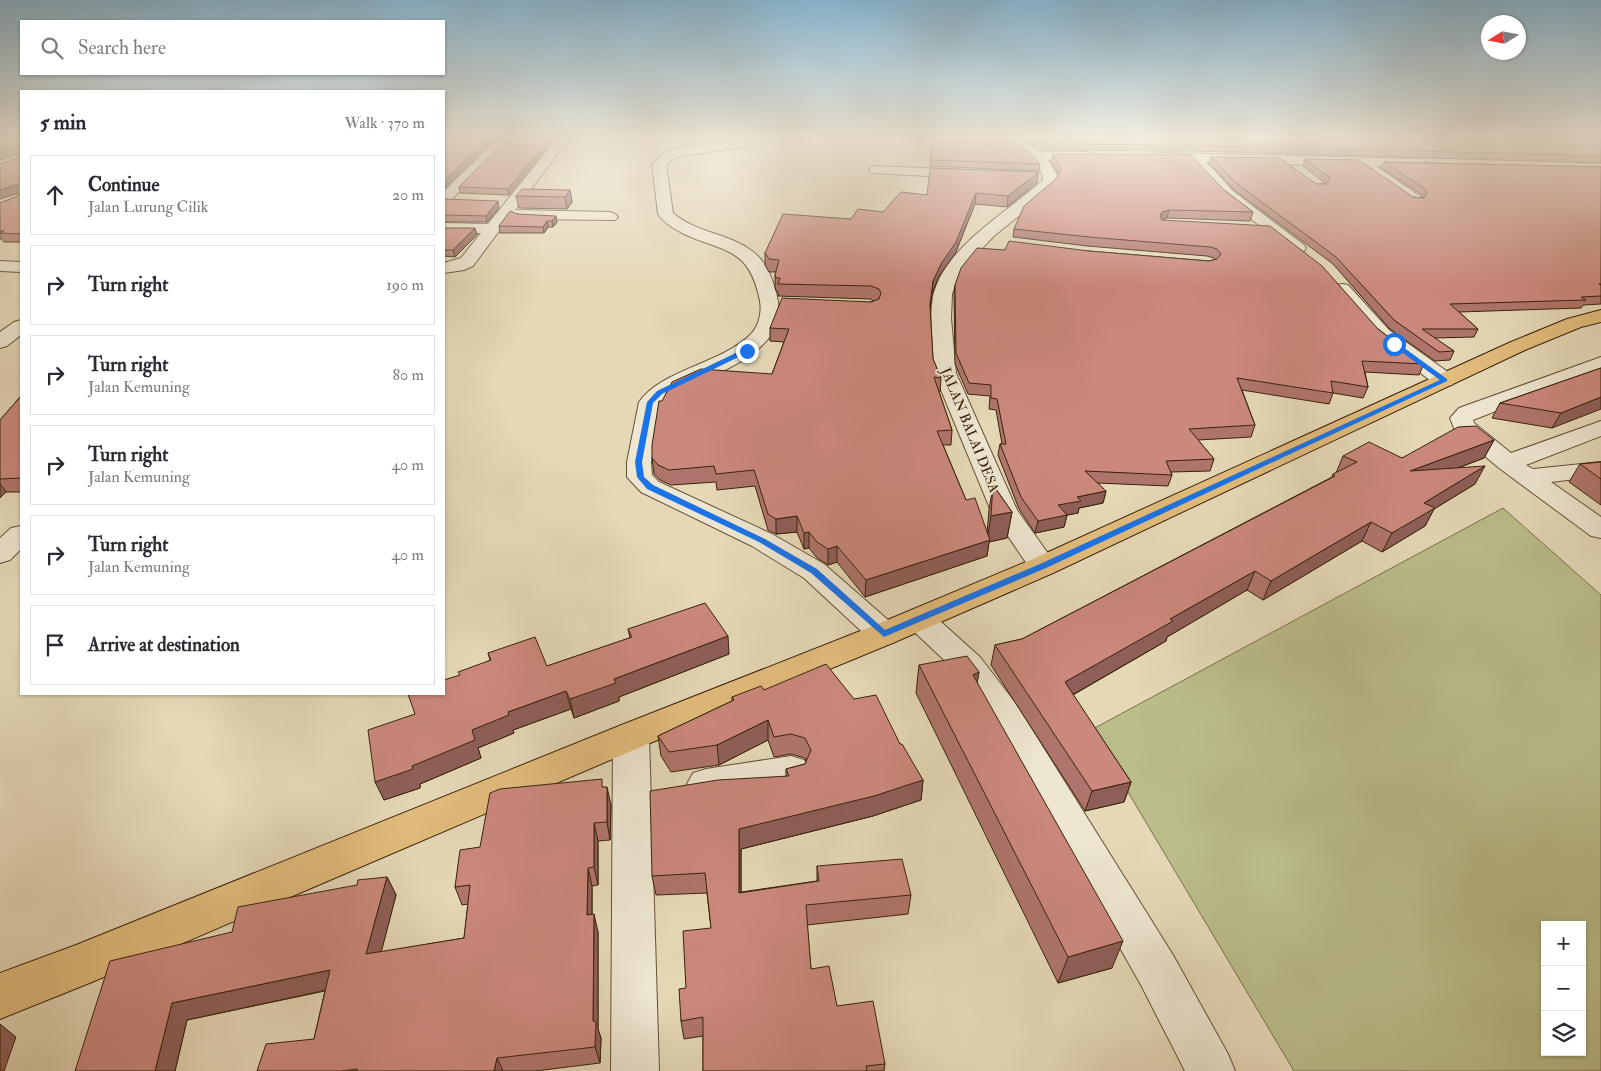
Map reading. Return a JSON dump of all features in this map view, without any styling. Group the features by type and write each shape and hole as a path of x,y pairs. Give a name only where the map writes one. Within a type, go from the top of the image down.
{"main road":[{"path":"0,996 85,963 630,736 884,634 1043,566 1518,346 1574,323 1601,316"}],"street":[{"path":"445,198 457,186"},
{"path":"451,267 475,261 487,255 531,186"},
{"path":"451,267 467,262 494,229 535,186"},
{"path":"662,186 666,214 678,223 741,251 751,258 781,304 769,318 764,332 747,351 660,392 650,402 639,462 640,477 650,487 762,540 814,571 884,634"},
{"name":"JALAN BALAI DESA","path":"1043,566 1013,525 994,490 945,373 943,364 942,296 952,272 991,241 1045,186"},
{"path":"1221,186 1228,194 1309,256"},
{"path":"1396,186 1416,200"},
{"path":"445,199 464,200"},
{"path":"494,202 516,208 610,217"},
{"path":"445,228 494,229"},
{"path":"1244,228 1272,228"},
{"path":"0,251 20,252"},
{"path":"0,266 20,267"},
{"path":"1332,277 1382,334 1444,380"},
{"path":"0,342 20,327"},
{"path":"1601,362 1467,413 1461,418 1463,426 1508,463 1601,530"},
{"path":"1508,463 1601,428"},
{"path":"1528,477 1601,470"},
{"path":"0,554 20,535"},
{"path":"918,619 970,665 1004,713 1157,970 1211,1071"},
{"path":"630,736 656,792 635,1071"},
{"path":"656,792 792,771"}],"green space":[{"path":"1503,508 1601,595 1601,1071 1294,1071 1091,730"}],"building":[{"path":"0,186 12,186 0,190"},
{"path":"18,186 20,186 20,234 0,233 4,231 0,231 0,203 18,196"},
{"path":"460,186 510,186 508,189"},
{"path":"928,186 1021,186 1008,196 976,193 956,242 941,264 933,281 930,305 933,359 941,378 934,377 952,430 937,431 966,500 975,498 990,540 866,580 837,546 828,549 817,542 809,532 804,533 797,516 776,519 768,514 754,470 716,474 714,466 669,470 658,465 652,458 652,445 659,401 662,401 672,382 701,369 772,374 789,329 770,328 782,298 871,302 879,299 881,293 879,289 871,286 778,284 780,278 776,278 775,275 779,260 769,259 765,253 783,214 851,219 858,209 883,212 901,192 927,195"},
{"path":"1047,186 1220,186 1253,212 1169,210 1162,212 1160,217 1162,220 1270,226 1322,266 1378,329 1424,364 1362,361 1368,387 1331,381 1333,393 1237,378 1255,425 1189,429 1214,459 1166,461 1172,475 1085,471 1106,491 1077,497 1081,501 1058,505 1067,515 1038,521 1021,497 1000,444 1006,444 997,399 991,398 991,385 969,383 956,353 955,285 961,268 977,248 1005,250 1009,241 1089,251 1209,261 1217,259 1221,254 1217,249 1210,247 1014,229 1024,206"},
{"path":"1240,186 1397,186 1413,197 1424,198 1427,194 1425,189 1420,186 1601,186 1601,284 1599,284 1601,285 1601,296 1581,297 1586,300 1450,304 1478,329 1422,329 1454,351 1439,352 1394,320 1336,257"},
{"path":"522,189 570,190 565,197 516,196"},
{"path":"445,199 498,201 486,216 445,215"},
{"path":"510,211 517,214 556,216 552,221 547,221 543,227 499,226"},
{"path":"445,228 475,228 453,250 445,250"},
{"path":"1601,368 1601,397 1561,413 1500,403"},
{"path":"20,397 20,478 0,479 0,420"},
{"path":"1476,426 1494,440 1410,471 1485,466 1424,503 1435,508 1392,533 1371,522 1271,581 1255,571 1170,619 1173,621 1065,682 1131,782 1092,791 995,645 1022,639 1335,476 1333,474 1357,462 1343,456 1369,442 1402,458 1458,427"},
{"path":"1601,462 1601,479 1580,464"},
{"path":"993,485 1012,512 991,516"},
{"path":"705,603 728,636 614,679 616,683 570,699 566,691 508,712 509,715 472,730 475,740 412,766 413,769 375,782 368,730 415,714 408,695 445,695 445,680 460,675 458,672 491,660 488,653 535,637 547,666 632,637 628,629"},
{"path":"967,656 979,672 973,675 1123,941 1068,957 919,665"},
{"path":"826,664 854,699 876,695 900,744 902,744 923,780 874,796 739,829 739,893 819,881 817,866 902,859 911,895 806,905 811,969 829,966 837,1006 873,1001 885,1064 866,1066 867,1071 703,1071 703,1017 681,1021 679,989 686,988 683,931 711,928 705,873 652,876 650,791 718,780 789,776 786,769 805,764 811,750 805,738 791,734 774,737 768,720 717,745 669,752 658,736 734,700 732,697 761,686 764,690"},
{"path":"602,779 602,787 607,787 607,822 594,823 594,867 588,868 587,915 594,914 593,1021 596,1022 595,1047 497,1058 494,1071 357,1071 357,1069 342,1071 257,1071 266,1044 314,1039 330,970 172,1003 155,1071 75,1071 110,961 232,932 238,907 357,885 358,880 387,877 366,954 464,938 470,885 455,887 460,850 480,847 490,793 500,789"}],"route":[{"path":"747,351 660,392 650,402 639,462 640,477 650,487 762,540 784,555 814,571 884,634 1043,566 1444,380 1394,344"}]}
